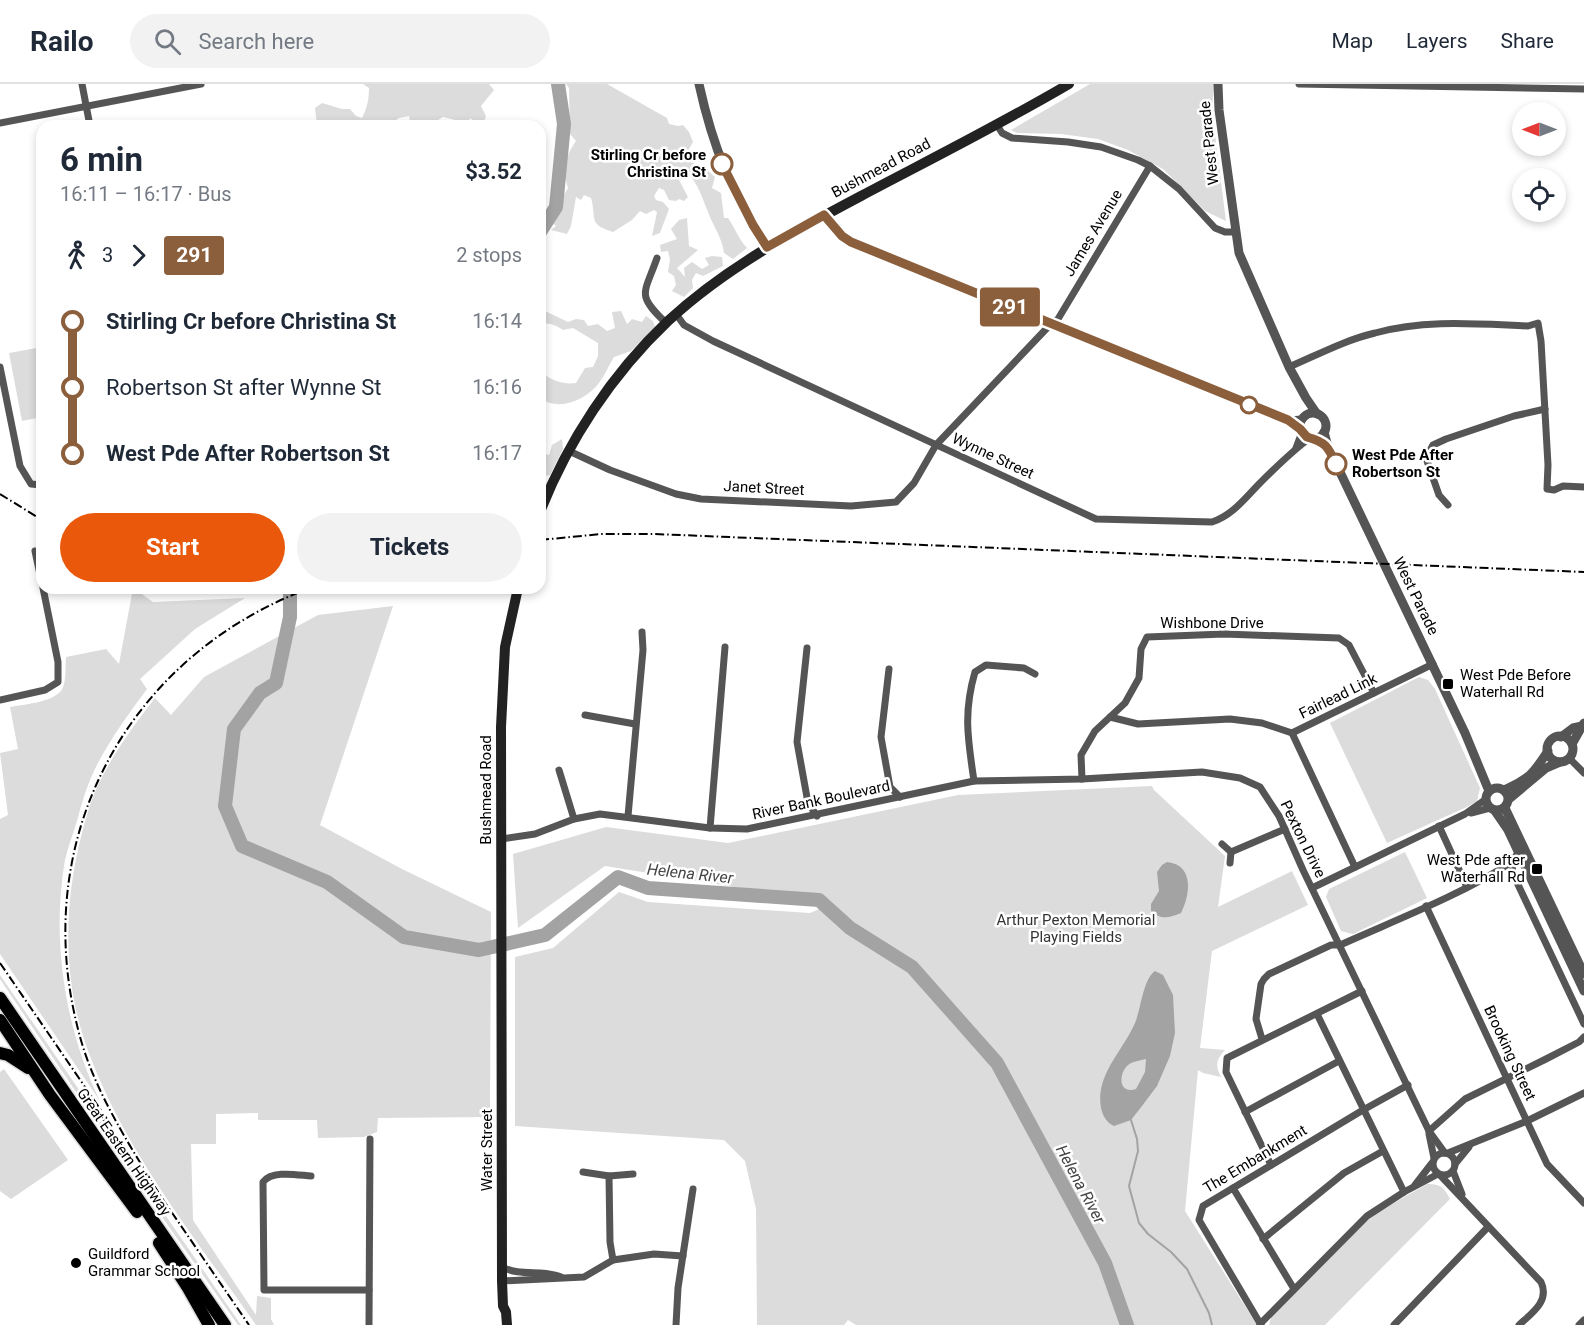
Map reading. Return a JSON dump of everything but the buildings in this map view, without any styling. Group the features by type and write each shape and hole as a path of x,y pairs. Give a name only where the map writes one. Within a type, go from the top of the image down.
{"highway":[{"name":"Great Eastern Highway","path":"0,999 217,1319 225,1325"},
{"name":"Great Eastern Highway","path":"0,1020 34,1073 144,1222 188,1288 209,1325"},
{"path":"0,1053 8,1055 34,1073"}],"main road":[{"name":"Bushmead Road","path":"546,499 569,451 611,385 666,323 725,274 824,215 997,125 1069,84"},
{"name":"Bushmead Road","path":"502,994 502,688 506,647 517,594"},
{"name":"Water Street","path":"502,994 502,1281 503,1306 507,1325"},
{"name":"Water Street","path":"499,1325 503,1306"}],"street":[{"path":"82,84 89,120"},
{"path":"0,123 201,84"},
{"path":"699,84 707,120 726,175 767,247"},
{"name":"West Parade","path":"1218,84 1219,110 1239,253 1288,367 1306,398 1325,423 1324,432 1328,447 1581,971 1584,991"},
{"path":"1299,84 1584,89"},
{"path":"997,125 1002,133 1012,138 1050,140 1101,147 1124,154 1150,166 1179,189 1215,228 1225,232 1235,232"},
{"name":"James Avenue","path":"936,445 1058,319 1150,166"},
{"path":"824,215 842,236 851,242 1306,429 1324,432"},
{"path":"657,258 645,296 649,306 666,323"},
{"name":"Wynne Street","path":"676,314 684,325 713,340 1096,519 1212,522 1222,519 1296,448 1306,429"},
{"path":"1288,367 1345,342 1376,332 1457,322 1528,326 1538,323 1548,465 1547,489 1554,490 1563,486 1584,487"},
{"path":"0,367 20,466 32,484 36,484"},
{"path":"1306,398 1306,429"},
{"path":"1448,505 1439,495 1426,458 1433,446 1446,439 1514,416 1545,410"},
{"path":"1306,429 1311,413 1317,414"},
{"name":"West Parade","path":"1306,429 1328,447"},
{"name":"Janet Street","path":"569,451 610,470 676,494 701,499 851,506 896,502 914,483 936,445"},
{"path":"35,551 36,556"},
{"path":"0,700 45,690 58,682 58,662 44,594"},
{"path":"628,816 643,650 642,632"},
{"name":"Wishbone Drive","path":"1082,779 1081,755 1095,731 1125,703 1139,678 1141,649 1147,637 1224,634 1339,638 1349,645 1374,693"},
{"path":"710,828 725,646"},
{"path":"807,648 797,742 808,803 817,816"},
{"name":"Fairlead Link","path":"1110,717 1138,724 1230,719 1262,723 1292,733 1433,664"},
{"path":"974,781 966,730 968,704 975,672 986,665 1024,668 1035,674"},
{"path":"889,669 880,737 890,787 900,797"},
{"path":"585,715 635,724"},
{"path":"1497,799 1530,776 1548,751 1552,740 1583,725"},
{"path":"1572,744 1583,725"},
{"path":"1292,733 1355,867"},
{"path":"1312,888 1497,799 1546,768 1565,760 1573,752 1572,744 1568,739 1561,737"},
{"path":"1548,751 1553,760 1565,760 1584,773"},
{"path":"559,770 574,819"},
{"name":"Pexton Drive","path":"974,781 1082,779 1202,772 1240,778 1260,788 1279,816 1429,1131 1447,1153"},
{"name":"River Bank Boulevard","path":"501,839 535,834 574,819 600,814 710,828 747,829 974,781"},
{"name":"West Parade","path":"1497,799 1519,853 1581,971"},
{"path":"1439,826 1467,887"},
{"path":"1231,852 1285,829"},
{"path":"1222,844 1231,852"},
{"path":"1230,863 1231,852"},
{"path":"1519,853 1514,856 1512,862 1513,874 1584,1024"},
{"path":"1262,1039 1256,1019 1261,984 1269,974 1331,945 1340,945 1426,906 1497,872 1512,862"},
{"path":"1497,872 1513,874"},
{"name":"Brooking Street","path":"1426,906 1547,1164 1584,1203"},
{"path":"1271,1165 1226,1072 1227,1058 1362,992"},
{"path":"1317,1014 1404,1192"},
{"path":"1429,1131 1465,1099 1582,1040"},
{"path":"1245,1112 1340,1061"},
{"name":"The Embankment","path":"1260,1324 1199,1220 1203,1206 1408,1085"},
{"path":"1413,1187 1440,1153 1471,1145 1584,1093"},
{"name":"Pexton Drive","path":"1429,1131 1433,1160"},
{"path":"369,1325 370,1139"},
{"path":"1260,1324 1367,1216 1413,1187 1439,1175 1446,1175 1471,1145"},
{"path":"1263,1239 1344,1173 1383,1150"},
{"path":"1447,1153 1452,1156 1464,1200"},
{"path":"1433,1160 1434,1170 1541,1282 1544,1295 1536,1309 1519,1325"},
{"path":"583,1172 609,1176 633,1174"},
{"path":"311,1176 273,1175 265,1178 262,1187 262,1286 264,1290 267,1292 369,1290"},
{"path":"609,1176 609,1242 613,1260"},
{"path":"1233,1188 1294,1290"},
{"path":"676,1325 676,1298 693,1189"},
{"path":"1394,1325 1488,1227"},
{"path":"502,1281 584,1277 613,1260 654,1254 683,1256"},
{"path":"502,1267 514,1272 553,1274 561,1277"},
{"path":"1579,1325 1584,1320"}],"green space":[{"path":"363,84 489,84 494,90 481,106 486,116 485,120 470,118 469,120 456,120 443,117 438,120 410,120 409,116 396,120 316,120 315,108 322,103 350,109 356,116 362,118 369,88"},
{"path":"566,84 607,84 667,118 669,124 683,125 693,142 689,149 689,161 706,169 715,177 712,188 721,193 724,218 728,218 747,248 733,259 724,253 700,191 687,173 679,180 688,197 684,201 669,200 664,190 659,188 654,196 669,209 660,233 652,236 657,212 654,210 646,214 640,211 632,220 613,232 599,226 594,220 591,198 584,195 581,200 576,197 571,226 567,234 551,230 556,226 552,223 568,188 565,175 566,163 576,141 570,134 569,88"},
{"path":"1090,84 1214,84 1212,111 1226,221 1205,211 1163,169 1128,150 1098,139 1061,134 1017,133 1011,130"},
{"path":"687,218 689,246 698,250 677,268 685,277 684,268 692,262 702,269 709,265 705,258 712,256 722,257 723,266 703,276 696,273 692,280 693,288 684,297 672,291 676,285 674,276 668,272 670,260 668,251 661,252 660,245 677,239 671,229 679,220"},
{"path":"546,311 568,322 576,319 584,320 588,326 598,324 607,331 615,328 612,312 621,311 627,324 632,319 642,322 646,316 653,321 655,327 631,351 614,357 594,389 580,399 555,404 546,401 546,376 557,381 576,383 585,368 593,367 598,356 598,343 573,328 563,330 546,324"},
{"path":"36,348 36,418 22,421 9,353"},
{"path":"562,439 563,449 550,475 546,476 546,454 549,455 552,445"},
{"path":"132,594 142,594 153,602 245,598 195,629 140,679 147,689 102,755 86,792 65,860 60,921 64,984 78,1044 100,1101 0,954 0,819 8,815 0,753 18,749 10,707 44,701 61,691 65,679 66,657 106,649 119,664"},
{"path":"393,606 320,825 402,869 491,912 490,1110 493,1117 378,1118 377,1132 364,1137 318,1138 317,1120 258,1120 258,1113 216,1114 216,1144 191,1144 193,1220 256,1315 257,1296 271,1298 271,1319 274,1325 256,1325 143,1162 105,1092 90,1056 74,1001 70,973 69,917 76,861 87,815 98,785 124,740 155,698 171,715 204,677 318,615"},
{"path":"1419,677 1428,680 1435,689 1480,788 1477,801 1469,806 1387,843 1330,723"},
{"name":"Arthur Pexton Memorial Playing Fields","path":"1152,786 1225,856 1218,907 1292,871 1308,905 1212,951 1200,1048 1225,1050 1217,1063 1221,1077 1198,1070 1185,1211 1257,1325 856,1325 848,1320 844,1325 757,1325 756,1209 745,1161 724,1140 515,1126 515,957 553,948 619,892 648,902 810,913 833,903 605,866 518,928 513,854 606,827 728,843 958,795"},
{"path":"1405,852 1427,898 1353,934 1341,931 1326,897 1329,889"},
{"path":"0,975 241,1325 238,1325 117,1153 0,979"},
{"path":"4,1069 68,1160 11,1199 0,1191 0,1072"},
{"path":"1427,1184 1441,1187 1450,1199 1325,1325 1269,1325 1271,1318 1375,1214"}],"shaded area":[{"path":"1167,862 1176,864 1182,869 1188,882 1188,890 1181,913 1165,917 1158,916 1151,911 1151,904 1159,891 1157,872"},
{"path":"1155,971 1163,975 1173,995 1175,1033 1170,1056 1157,1086 1131,1120 1114,1126 1107,1121 1101,1108 1102,1085 1111,1064 1135,1023 1145,987","holes":["1146,1059 1145,1072 1136,1089 1125,1088 1122,1076 1127,1066"]}],"waterway":[{"name":"Helena River","path":"546,223 556,207 564,124 558,84"},
{"name":"Helena River","path":"290,594 290,617 276,683 260,693 234,729 225,806 242,846 327,882 404,937 479,950 545,935 618,877 648,888 819,900 850,928 912,967 997,1063 1105,1263 1127,1325"},
{"path":"1131,1120 1138,1151 1129,1186 1139,1223 1187,1269 1209,1313 1212,1325"}],"railway":[{"path":"0,494 36,516"},
{"path":"546,539 601,534 655,534 1584,572"},
{"path":"158,1192 100,1091 83,1048 77,1025 66,955 68,886 82,821 108,761 144,706 191,658 246,618 297,594"},
{"path":"0,963 107,1119"},
{"path":"100,1115 127,1154"},
{"path":"153,1185 249,1325"}],"bus line":[{"name":"291","path":"722,164 753,225 767,247 824,215 834,228 851,242 1288,420 1304,435 1316,438 1328,447 1336,464"}],"place":[{"name":"Stirling Cr before Christina St","path":"722,164"},
{"name":"West Pde After Robertson St","path":"1336,464"},
{"name":"West Pde Before Waterhall Rd","path":"1448,684"},
{"name":"West Pde after Waterhall Rd","path":"1537,869"},
{"name":"Guildford Grammar School","path":"76,1263"}]}
